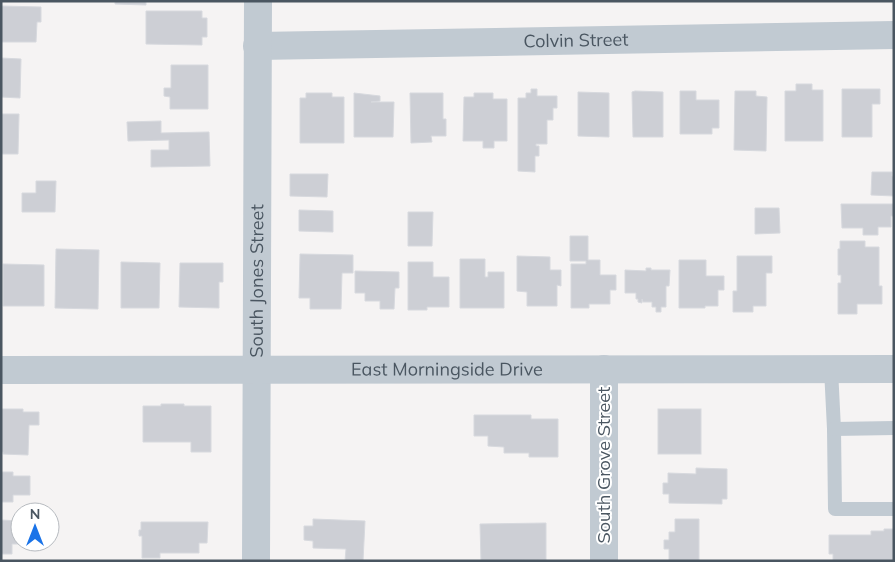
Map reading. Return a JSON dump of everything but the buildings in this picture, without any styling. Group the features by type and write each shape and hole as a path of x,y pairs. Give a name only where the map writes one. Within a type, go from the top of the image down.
{"street":[{"name":"South Jones Street","path":"256,561 258,1"},
{"name":"Colvin Street","path":"258,46 894,35"},
{"name":"East Morningside Drive","path":"1,370 894,370"},
{"name":"South Grove Street","path":"604,370 604,561"}],"lane":[{"path":"831,370 835,509 894,510"},
{"path":"834,429 894,428"}]}
